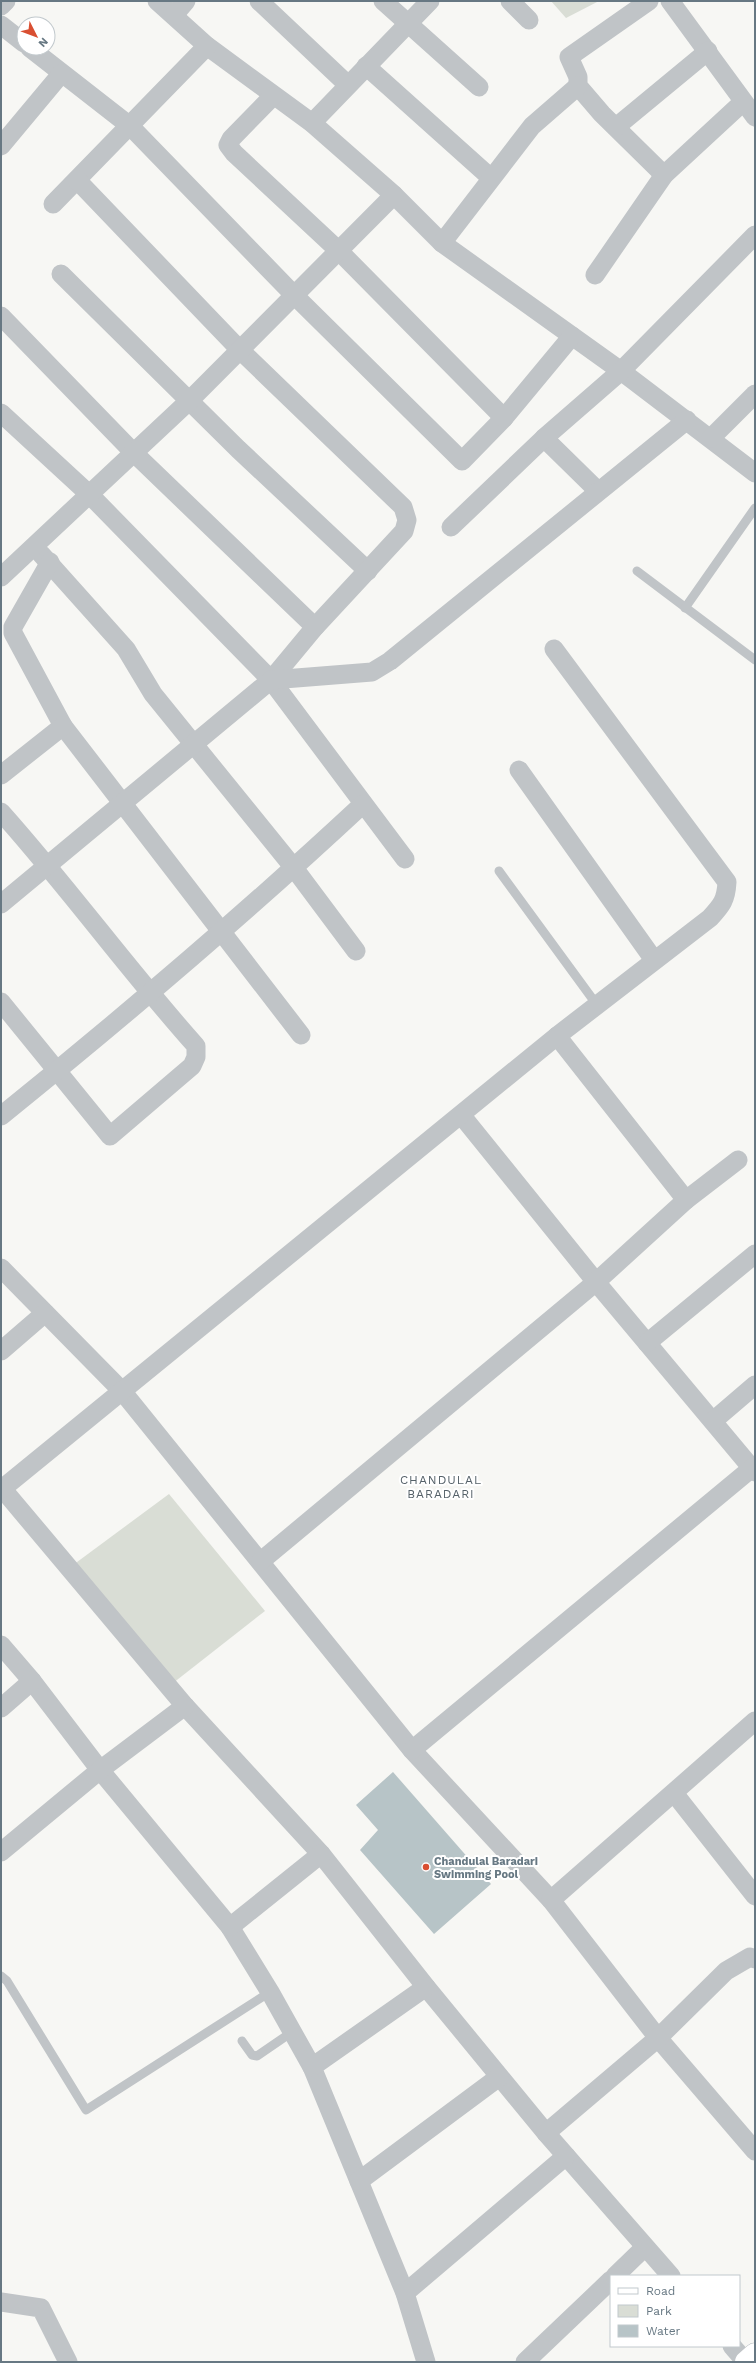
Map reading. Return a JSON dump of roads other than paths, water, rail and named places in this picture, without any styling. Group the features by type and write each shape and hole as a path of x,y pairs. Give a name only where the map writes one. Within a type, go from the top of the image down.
{"main road":[{"path":"746,2362 755,2354"}],"street":[{"path":"1,6 6,1"},
{"path":"156,1 174,15 207,46 273,96 312,123 394,194 442,243 621,370 755,473"},
{"path":"174,15 186,1"},
{"path":"259,1 348,85"},
{"path":"382,1 479,87"},
{"path":"312,123 430,1"},
{"path":"510,1 529,20"},
{"path":"649,1 569,57 578,77 578,86 664,175"},
{"path":"670,1 708,51 743,102 755,116"},
{"path":"1,24 16,36"},
{"path":"53,204 207,46"},
{"path":"616,127 708,51"},
{"path":"40,56 130,126 294,295 462,461 504,418 572,336"},
{"path":"366,66 491,178"},
{"path":"1,146 61,74"},
{"path":"442,243 532,126 578,86"},
{"path":"273,96 231,139 228,145 234,153 339,251 504,418"},
{"path":"595,275 664,175 743,102"},
{"path":"1,904 271,680 315,628 404,531 407,520 403,507 240,350 77,180"},
{"path":"1,577 190,400 394,194"},
{"path":"451,526 544,438 621,370 755,235"},
{"path":"61,274 238,449 368,571"},
{"path":"1,316 133,452 315,628"},
{"path":"711,438 755,394"},
{"path":"1,413 90,495 271,680 405,859"},
{"path":"271,680 372,672 390,661 687,420"},
{"path":"544,438 598,491"},
{"path":"34,547 50,562 126,649 153,694 294,868 356,951"},
{"path":"50,562 16,621 14,633 63,726 121,804 301,1035"},
{"path":"554,649 727,882 726,896 710,918 557,1036 462,1116 2,1488 185,1706 321,1854 499,2077 670,2275"},
{"path":"1,775 63,726"},
{"path":"519,770 654,960"},
{"path":"1,1116 149,993 294,868 364,804"},
{"path":"1,812 48,864 149,993 196,1046 196,1057 192,1066 110,1136 1,1002"},
{"path":"557,1036 686,1200"},
{"path":"412,1750 753,1470 596,1282 462,1116"},
{"path":"261,1561 596,1282 686,1200 738,1160"},
{"path":"647,1343 755,1254"},
{"path":"1,1268 122,1390 412,1750 551,1900 658,2038 755,2151"},
{"path":"1,1351 45,1313"},
{"path":"713,1421 755,1385"},
{"path":"1,1645 32,1681 100,1770 230,1927 270,1992 312,2067 405,2293 426,2362"},
{"path":"1,1708 32,1681"},
{"path":"1,1852 100,1770 185,1706"},
{"path":"551,1900 754,1724"},
{"path":"674,1793 755,1896"},
{"path":"230,1927 321,1854"},
{"path":"546,2133 658,2038 726,1971 753,1958"},
{"path":"312,2067 426,1987"},
{"path":"359,2181 499,2077"},
{"path":"405,2293 566,2156"},
{"path":"616,2275 646,2247"},
{"path":"525,2362 610,2281"},
{"path":"1,2302 41,2308 68,2362"},
{"path":"733,2347 746,2362"}],"lane":[{"path":"685,608 755,508"},
{"path":"637,572 755,660"},
{"path":"499,871 597,1005"},
{"path":"1,1976 7,1981 86,2110 270,1992"},
{"path":"242,2042 252,2055 257,2056 292,2032"}],"water":[{"name":"Chandulal Baradari Swimming Pool","path":"393,1772 491,1884 434,1934 360,1850 378,1830 356,1805"}],"place":[{"name":"Chandulal Baradari Swimming Pool","path":"426,1867"}],"district":[{"name":"CHANDULAL BARADARI","path":"441,1487"}]}
